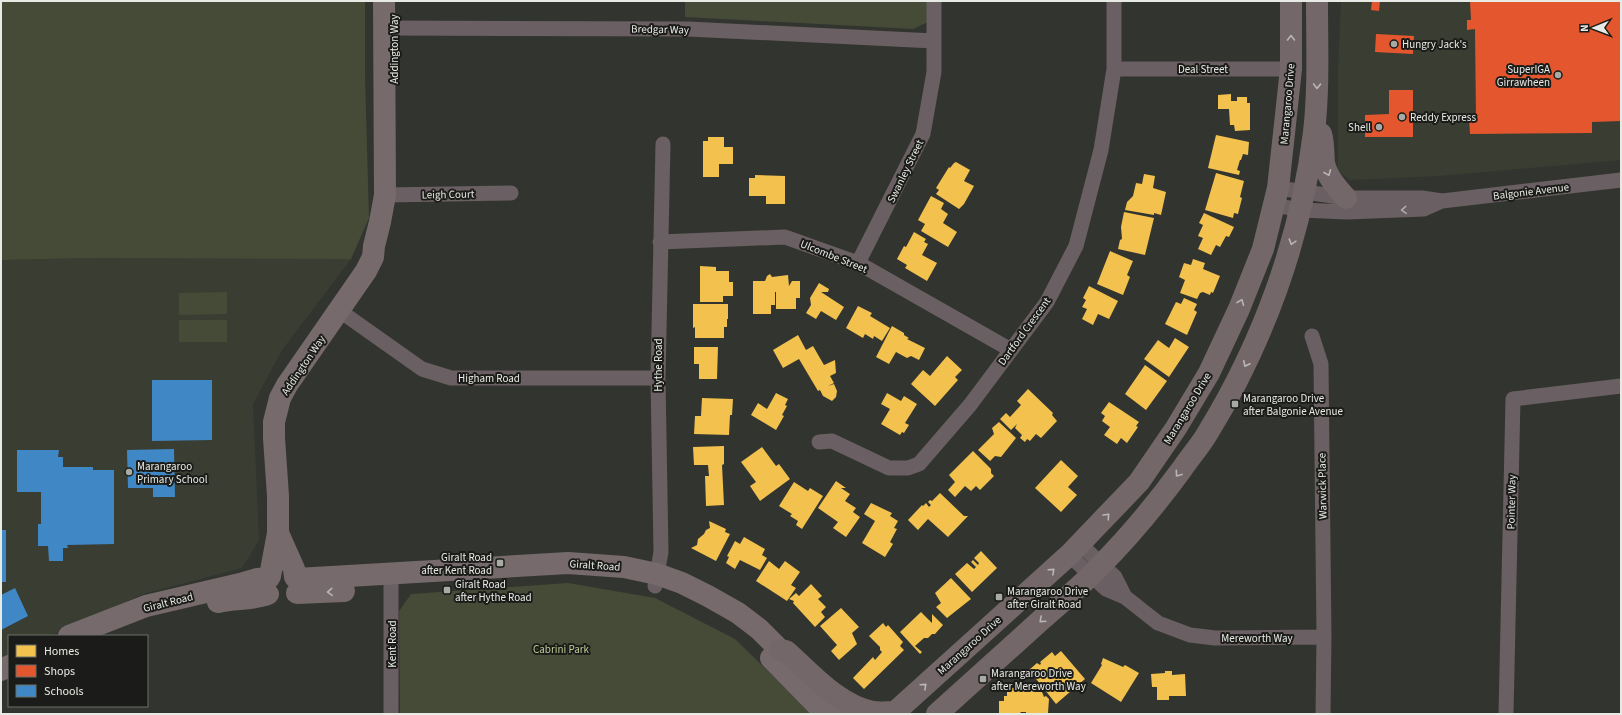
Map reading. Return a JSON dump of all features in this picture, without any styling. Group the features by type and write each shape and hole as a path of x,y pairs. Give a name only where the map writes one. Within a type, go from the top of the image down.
{"main road":[{"name":"Marangaroo Drive","path":"894,713 1075,550 1139,482 1176,428 1208,373 1239,309 1262,249 1276,196 1291,69 1291,1"},
{"path":"937,714 1097,570 1162,496 1206,436 1237,381 1254,347 1271,306 1292,241 1302,201 1314,133 1316,107 1317,1"},
{"path":"1316,107 1324,144 1324,164 1335,186 1346,198"},
{"path":"780,650 786,651 837,696 848,703 874,712 894,713"}],"street":[{"name":"Addington Way","path":"384,1 390,28"},
{"name":"Addington Way","path":"269,583 278,533 278,496 274,438 276,411 280,398 287,385 340,311 366,271 373,257 380,222 390,195 390,28 394,1"},
{"name":"Swanley Street","path":"858,263 923,134 934,72 934,1"},
{"name":"Dartford Crescent","path":"819,442 832,441 889,468 908,468 919,464 970,405 1047,302 1076,246 1101,150 1114,70 1114,1"},
{"name":"Bredgar Way","path":"390,28 688,29 934,41"},
{"name":"Deal Street","path":"1114,70 1291,69"},
{"name":"Hythe Road","path":"656,580 661,552 658,378 663,144"},
{"name":"Balgonie Avenue","path":"1276,196 1347,212 1394,211 1424,209 1442,202 1621,180"},
{"name":"Leigh Court","path":"390,195 511,193"},
{"name":"Balgonie Avenue","path":"1302,201 1346,198 1422,198 1442,202"},
{"name":"Ulcombe Street","path":"660,242 785,237 858,263 1011,350"},
{"name":"Higham Road","path":"340,311 422,369 451,378 658,378"},
{"name":"Warwick Place","path":"1312,336 1321,364 1324,637"},
{"name":"Pointer Way","path":"1506,714 1513,399 1621,386"},
{"name":"Addington Way","path":"278,533 294,569 296,583"},
{"name":"Mereworth Way","path":"1075,550 1097,570 1115,577 1125,597 1158,623 1190,635 1215,638 1324,637"},
{"path":"283,570 289,572 296,583 290,601 283,603 274,600 269,583 275,572 283,570"},
{"name":"Giralt Road","path":"296,583 391,581 424,584 558,576 601,577 633,581 656,580 682,583 738,613 759,629 844,714"},
{"name":"Giralt Road","path":"72,635 146,606 234,586 257,579 269,583 259,598 223,601 184,609 145,620 106,635"},
{"name":"Giralt Road","path":"656,580 738,628 753,640 826,714"},
{"name":"Kent Road","path":"391,581 392,714"},
{"path":"1323,714 1324,637"}],"shaded area":[{"path":"1341,1 1621,1 1621,160 1439,176 1350,180 1338,171 1338,67"},
{"name":"Marangaroo Primary School","path":"89,258 351,259 282,350 253,404 259,540 242,568 143,594 52,635 8,635 8,655 1,658 1,260"}],"green space":[{"path":"1,1 365,1 365,76 369,218 351,259 89,258 1,260"},
{"path":"685,1 928,1 928,22 913,29 685,17"},
{"path":"227,292 227,314 179,315 179,293"},
{"path":"179,320 227,320 227,342 179,342"},
{"name":"Cabrini Park","path":"568,583 655,598 735,639 812,714 400,714 399,611 411,594"}],"building: Homes":[{"path":"1231,94 1231,101 1237,101 1237,97 1247,97 1247,103 1250,103 1250,130 1235,131 1234,125 1230,125 1229,109 1218,109 1218,95"},
{"path":"1216,135 1249,142 1248,155 1243,154 1240,160 1237,170 1240,171 1239,175 1208,168"},
{"path":"708,137 724,137 724,147 733,147 733,164 719,164 719,177 703,177 703,141 708,141"},
{"path":"956,162 970,170 964,181 974,186 964,204 959,209 936,194 939,190 936,188 949,167 950,168"},
{"path":"1216,173 1244,181 1238,214 1234,213 1233,218 1205,210"},
{"path":"1144,174 1155,176 1153,188 1166,192 1161,215 1125,210 1127,202 1133,196 1136,183 1142,184"},
{"path":"755,175 785,176 785,204 766,204 766,196 749,196 749,178 755,178"},
{"path":"931,196 944,203 941,209 948,214 943,223 957,232 948,247 921,231 925,224 918,220"},
{"path":"1124,212 1154,218 1145,255 1118,249 1120,240 1122,239 1121,227"},
{"path":"1204,213 1234,227 1229,237 1226,236 1220,247 1216,245 1211,255 1198,249 1203,238 1198,236 1203,225 1199,223"},
{"path":"914,232 926,239 924,242 928,244 922,255 937,263 927,281 905,268 907,265 897,259 904,246 906,247"},
{"path":"1110,251 1133,261 1127,275 1130,277 1123,295 1097,284"},
{"path":"1193,259 1205,263 1203,269 1220,276 1213,293 1211,292 1210,295 1203,292 1200,293 1197,299 1180,293 1185,280 1179,277 1184,263 1191,265"},
{"path":"700,266 716,267 716,271 729,271 729,282 733,282 733,296 723,296 723,302 700,302"},
{"path":"770,274 772,277 788,275 789,286 792,281 800,281 800,298 796,298 796,309 776,309 775,292 775,305 771,305 771,314 753,314 753,281 765,281 767,276"},
{"path":"819,283 829,289 828,292 821,292 844,307 836,320 821,311 816,319 806,313 811,305 810,298"},
{"path":"1089,286 1118,301 1109,319 1098,314 1093,325 1082,319 1087,309 1082,307 1086,300 1083,298"},
{"path":"1184,298 1197,304 1194,310 1197,312 1187,335 1165,324 1176,302 1181,304"},
{"path":"693,304 728,304 728,319 727,327 724,327 724,338 695,338 695,327 693,328"},
{"path":"858,306 872,313 870,316 890,328 882,341 874,336 873,339 865,334 863,338 846,328"},
{"path":"892,326 904,333 904,335 909,338 907,339 925,348 919,360 911,356 907,358 896,352 889,364 876,357"},
{"path":"798,335 806,350 813,346 824,365 835,360 836,373 830,376 834,383 828,386 834,384 837,391 836,397 832,401 823,396 820,390 818,391 799,359 783,368 773,350"},
{"path":"1175,338 1189,347 1169,377 1144,359 1158,340 1169,348"},
{"path":"694,347 718,347 717,379 699,379 699,364 694,364"},
{"path":"947,356 962,370 955,377 958,380 935,406 911,384 923,370 930,376"},
{"path":"1145,365 1167,381 1146,410 1125,394"},
{"path":"1028,389 1053,413 1052,415 1057,421 1041,438 1036,434 1030,441 1027,439 1025,442 1020,438 1022,435 1015,428 1017,424 1011,430 1000,419 1006,413 1010,417 1021,405 1017,401"},
{"path":"776,393 788,399 785,405 787,406 782,415 784,416 776,430 751,415 758,403 767,409"},
{"path":"887,393 901,401 904,396 917,404 905,423 909,425 904,433 902,432 900,435 881,424 890,409 881,404"},
{"path":"702,398 733,399 732,415 730,415 729,435 694,434 695,416 701,416"},
{"path":"1109,402 1139,422 1136,426 1138,427 1127,443 1121,438 1117,444 1104,435 1110,427 1102,421 1105,416 1101,413"},
{"path":"999,422 1016,438 1001,457 995,456 990,461 978,450 994,434 992,428"},
{"path":"724,446 724,464 722,465 724,505 706,506 705,476 709,476 708,465 694,465 693,447"},
{"path":"762,447 776,466 779,464 790,479 760,501 750,486 756,482 741,462"},
{"path":"973,451 991,469 991,473 994,476 980,490 976,486 971,491 965,486 955,497 948,490 955,482 949,475"},
{"path":"1061,460 1078,476 1068,487 1077,495 1061,512 1035,488"},
{"path":"836,481 846,488 841,488 850,494 845,501 856,508 853,512 860,517 846,537 833,528 838,522 818,508"},
{"path":"794,482 808,491 810,488 823,496 802,529 796,525 798,521 790,516 792,514 779,506"},
{"path":"940,493 964,516 968,516 948,537 928,519 918,530 908,520 922,505 923,506 926,503 929,507 931,505 928,502 930,500 932,501"},
{"path":"871,503 892,513 890,516 898,521 894,528 897,529 890,542 893,544 885,557 862,543 875,521 864,514"},
{"path":"709,521 726,529 725,532 730,534 716,561 691,548 697,545 698,539 706,530 710,528"},
{"path":"744,537 765,549 762,555 767,558 760,570 740,560 735,569 726,563 729,557 727,556 735,541 740,544"},
{"path":"981,551 997,568 972,592 955,574 967,563 974,569 976,567 971,562 973,560 978,565 979,563 974,558"},
{"path":"769,561 779,569 785,561 800,572 791,585 796,588 787,601 756,581"},
{"path":"951,578 971,599 947,618 936,607 941,603 935,593"},
{"path":"811,584 822,596 818,599 826,607 821,612 825,617 815,627 793,603 794,601 789,599 796,593 799,596"},
{"path":"841,608 859,627 852,633 857,644 839,660 831,651 837,645 820,626"},
{"path":"921,612 932,623 932,614 943,625 935,634 932,634 928,638 924,638 915,646 922,652 920,654 900,632"},
{"path":"883,623 886,627 888,625 903,642 900,646 904,650 864,689 853,678 873,657 875,660 882,652 880,647 869,636"},
{"path":"1061,651 1085,679 1056,704 1029,670 1037,663 1040,665 1040,662 1052,652 1055,656"},
{"path":"1103,658 1123,667 1125,665 1139,673 1121,702 1091,683 1102,665"},
{"path":"1165,671 1172,671 1172,675 1185,674 1186,696 1169,696 1169,700 1157,700 1157,687 1152,687 1151,674 1165,673"},
{"path":"1011,688 1036,688 1036,692 1042,692 1044,697 1046,696 1049,699 1048,713 999,713 999,701 1004,701 1004,696 1007,696 1007,692 1011,692"}],"building: Shops":[{"path":"1372,1 1380,1 1379,11 1371,10"},
{"path":"1470,1 1621,1 1621,121 1592,122 1592,133 1470,134 1469,118 1476,117 1475,29 1467,30 1467,20 1471,20"},
{"name":"Hungry Jack's","path":"1376,34 1414,36 1413,54 1375,52"},
{"path":"1389,90 1413,90 1413,137 1365,137 1365,115 1389,114"}],"building: Schools":[{"path":"152,380 212,380 212,440 152,441"},
{"path":"174,449 175,497 153,497 153,488 128,488 127,450"},
{"path":"17,450 59,450 58,457 63,457 63,467 93,467 93,470 114,470 114,544 67,545 68,548 63,548 63,561 49,561 48,546 38,546 38,524 41,524 41,492 17,492"},
{"path":"1,530 6,530 6,582 1,582"},
{"path":"15,588 28,616 1,630 1,595"}],"place":[{"name":"Hungry Jack's","path":"1394,44"},
{"name":"SuperIGA Girrawheen","path":"1558,75"},
{"name":"Reddy Express","path":"1402,117"},
{"name":"Shell","path":"1379,127"},
{"name":"Marangaroo Drive after Balgonie Avenue","path":"1235,404"},
{"name":"Marangaroo Primary School","path":"129,472"},
{"name":"Giralt Road after Kent Road","path":"500,563"},
{"name":"Giralt Road after Hythe Road","path":"447,590"},
{"name":"Marangaroo Drive after Giralt Road","path":"999,597"},
{"name":"Marangaroo Drive after Mereworth Way","path":"983,679"}]}
